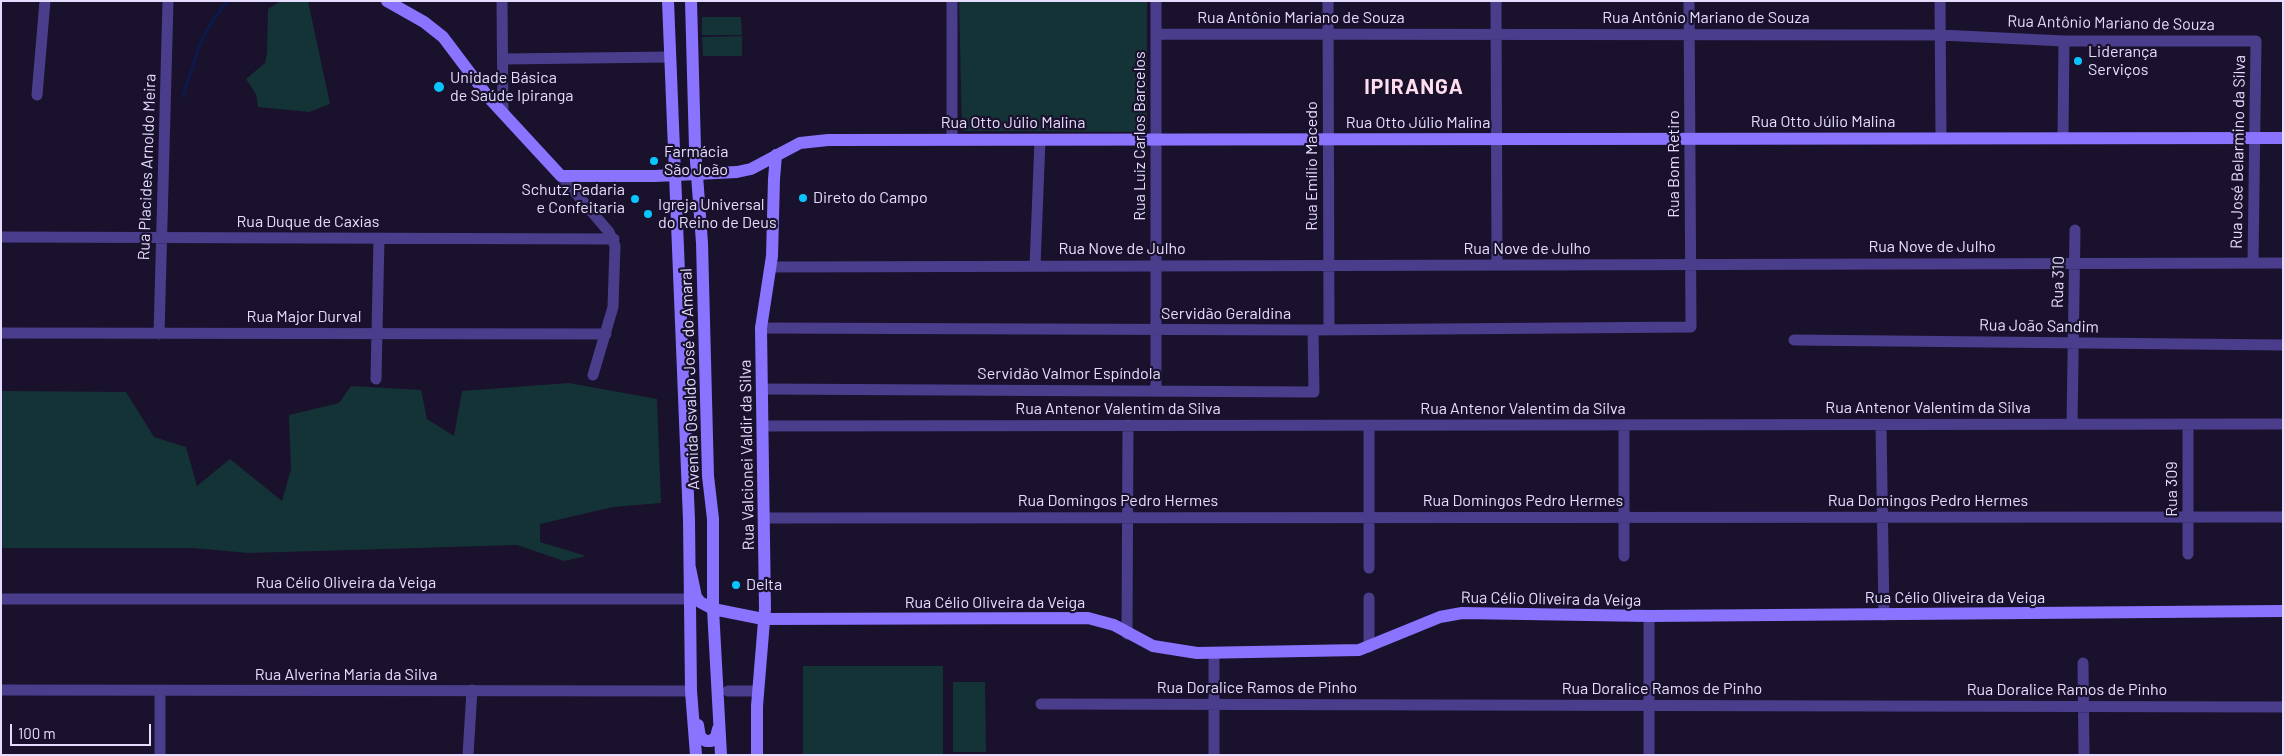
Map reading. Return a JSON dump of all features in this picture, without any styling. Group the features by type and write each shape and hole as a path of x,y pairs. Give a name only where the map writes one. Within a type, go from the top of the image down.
{"main road":[{"path":"387,1 424,22 442,37 503,113 561,176"},
{"name":"Avenida Osvaldo José do Amaral","path":"668,1 690,568 691,691 696,755"},
{"name":"Avenida Osvaldo José do Amaral","path":"691,1 696,175 702,243 708,476 714,519 713,609 718,729 721,755"},
{"name":"Rua Otto Júlio Malina","path":"561,176 722,174 751,169 792,146 816,140 2283,138"},
{"name":"Rua Valcionei Valdir da Silva","path":"757,755 758,691 765,609 761,328 771,267 776,155"},
{"path":"685,430 694,423 699,425 702,463 708,476"},
{"path":"690,568 696,597 700,602 713,609"},
{"name":"Rua Célio Oliveira da Veiga","path":"713,609 763,619 1088,618 1106,622 1159,648 1214,653 1348,651 1369,647 1429,621 1452,614 1648,616 2283,611"},
{"path":"691,691 700,737 706,741 711,741 716,737 718,729"}],"street":[{"path":"37,95 44,1"},
{"name":"Rua Placides Arnoldo Meira","path":"159,334 168,1"},
{"path":"502,1 503,113"},
{"path":"952,1 952,140"},
{"name":"Rua Luiz Carlos Barcelos","path":"1156,1 1156,390"},
{"name":"Rua Emílio Macedo","path":"1328,1 1329,330"},
{"path":"1496,1 1497,265"},
{"name":"Rua Bom Retiro","path":"1689,1 1691,327"},
{"path":"1940,1 1941,138"},
{"name":"Rua Antônio Mariano de Souza","path":"1156,34 1940,35 2064,41 2256,41"},
{"path":"2063,137 2064,41"},
{"name":"Rua José Belarmino da Silva","path":"2253,263 2256,41"},
{"path":"503,59 670,57"},
{"path":"1035,266 1040,140"},
{"path":"561,176 614,239 615,295 606,334 593,375"},
{"name":"Rua 310","path":"2072,424 2075,230"},
{"name":"Rua Duque de Caxias","path":"1,237 614,239"},
{"path":"376,379 379,238"},
{"name":"Rua Nove de Julho","path":"771,267 2283,263"},
{"name":"Servidão Geraldina","path":"761,328 1329,330 1691,327"},
{"name":"Servidão Valmor Espíndola","path":"762,389 1314,392 1313,330"},
{"name":"Rua Major Durval","path":"1,333 606,334"},
{"name":"Rua João Sandim","path":"1794,340 2283,345"},
{"path":"1880,424 1884,615"},
{"name":"Rua 309","path":"2188,424 2188,554"},
{"name":"Rua Antenor Valentim da Silva","path":"763,426 2283,424"},
{"path":"1369,425 1369,568"},
{"path":"1624,425 1624,556"},
{"path":"1128,426 1128,634"},
{"name":"Rua Domingos Pedro Hermes","path":"764,518 2283,517"},
{"path":"1369,598 1369,647"},
{"name":"Rua Célio Oliveira da Veiga","path":"1,599 690,600"},
{"path":"1648,616 1649,755"},
{"path":"1214,653 1214,755"},
{"path":"2083,664 2084,755"},
{"name":"Rua Alverina Maria da Silva","path":"1,690 691,691"},
{"path":"468,755 472,690"},
{"path":"160,691 160,755"},
{"path":"728,691 758,691"},
{"name":"Rua Doralice Ramos de Pinho","path":"1041,704 2283,707"}],"green space":[{"path":"281,1 308,1 330,104 309,112 258,107 256,94 246,79 265,63 268,9"},
{"path":"959,1 1147,1 1147,132 962,131"},
{"path":"702,17 741,17 742,35 702,35"},
{"path":"742,36 742,56 703,56 702,37"},
{"path":"569,383 657,399 661,503 613,507 540,524 540,542 586,556 564,561 517,545 249,553 192,548 1,548 1,391 126,392 154,437 186,447 197,486 230,459 282,501 291,469 289,415 339,403 351,386 421,390 427,419 454,436 462,391"},
{"path":"803,666 943,666 943,755 803,754"},
{"path":"953,682 985,682 986,752 953,752"}],"waterway":[{"path":"183,96 199,47 212,21 228,1"}],"place":[{"name":"Liderança Serviços","path":"2078,61"},
{"name":"Unidade Básica de Saúde Ipiranga","path":"439,87"},
{"name":"Farmácia São João","path":"654,161"},
{"name":"Direto do Campo","path":"803,198"},
{"name":"Schutz Padaria e Confeitaria","path":"635,199"},
{"name":"Igreja Universal do Reino de Deus","path":"648,214"},
{"name":"Delta","path":"736,585"}],"district":[{"name":"IPIRANGA","path":"1414,87"}]}
